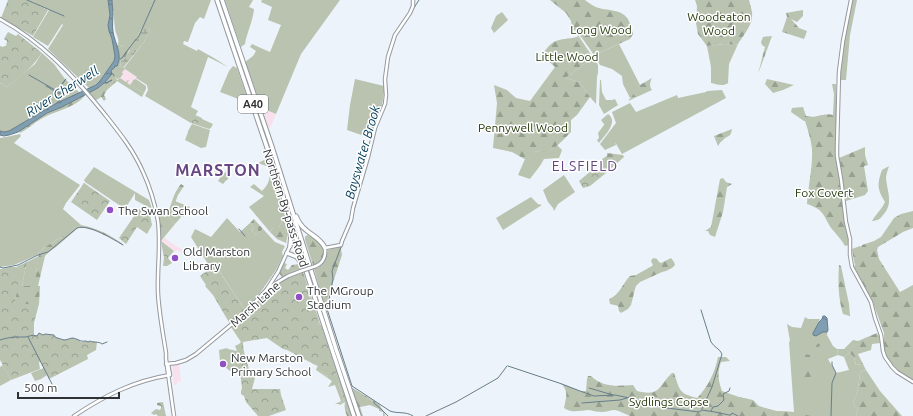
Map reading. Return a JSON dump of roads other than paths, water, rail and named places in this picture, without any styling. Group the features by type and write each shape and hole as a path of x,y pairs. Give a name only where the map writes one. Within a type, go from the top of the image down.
{"highway":[{"name":"Northern By-pass Road","path":"217,0 256,112 354,416"},
{"name":"Northern By-pass Road","path":"222,0 286,189 330,331 359,416"},
{"path":"286,189 299,222 306,230 322,242 325,248"},
{"path":"287,208 291,231 289,245"},
{"path":"305,251 303,241 305,235 307,234 313,236"},
{"path":"287,253 295,256 302,263 308,277"}],"main road":[{"path":"325,248 341,245 350,224 375,128 385,104 385,79 388,57 395,35 410,13 414,0"},
{"path":"851,0 839,72 837,146 846,222 850,239 850,260 855,274 871,302 881,335 885,357 897,372 913,382"},
{"path":"0,19 22,33 64,67 126,141 139,162 148,182 154,203 159,232 158,298 174,416"},
{"path":"264,292 278,272 289,245"},
{"name":"Marsh Lane","path":"167,363 186,360 199,352 244,314 264,292 282,279 321,263 326,253 325,248"},
{"path":"278,272 282,279"},
{"path":"74,416 98,401 120,390 169,375"}],"water":[{"path":"108,0 112,0 113,32 118,49 119,62 111,71 112,74 105,82 106,83 62,107 47,113 18,132 4,136 0,135 0,131 9,131 55,104 96,85 100,81 114,61 115,56 108,25 110,15"},
{"path":"823,316 827,318 827,332 823,332 816,336 813,335 813,333"}],"waterway":[{"path":"27,0 64,16"},
{"path":"120,59 139,36 155,0"},
{"name":"Bayswater Brook","path":"412,11 419,0"},
{"name":"Bayswater Brook","path":"405,23 409,17"},
{"path":"111,73 114,76"},
{"name":"River Cherwell","path":"29,75 64,95 56,104"},
{"name":"River Cherwell","path":"56,91 66,79"},
{"name":"River Cherwell","path":"58,91 65,80"},
{"name":"River Cherwell","path":"46,86 63,96"},
{"name":"Bayswater Brook","path":"364,175 367,165"},
{"name":"Bayswater Brook","path":"354,210 361,184"},
{"name":"Bayswater Brook","path":"346,234 352,219"},
{"path":"0,267 3,268 18,265 38,255 48,252 77,228 82,227 94,230 123,245"},
{"path":"239,229 245,236"},
{"name":"Bayswater Brook","path":"341,247 332,271 333,279 327,309 352,386 390,411 413,416"},
{"path":"701,310 711,342 722,354 712,387 702,409"},
{"path":"0,340 12,337 37,336 39,333 43,335 54,335 55,337 64,340 73,338 102,344 107,342"},
{"path":"28,337 52,384"},
{"path":"831,416 832,383 836,373 832,362"},
{"path":"426,416 456,402 498,378 507,366"},
{"path":"508,366 594,396 615,395 645,401 648,405 699,412 702,410 729,415 732,413 738,416"},
{"path":"589,388 613,395"},
{"path":"711,411 713,407 718,406 724,400 723,394 729,391 730,388"},
{"path":"582,403 620,400 627,398"},
{"name":"Bayswater Brook","path":"374,401 374,403 388,416"}],"place":[{"name":"The Swan School","path":"110,210"},
{"name":"Old Marston Library","path":"175,258"},
{"name":"The MGroup Stadium","path":"299,297"},
{"name":"New Marston Primary School","path":"223,364"}],"district":[{"name":"ELSFIELD","path":"585,166"},
{"name":"MARSTON","path":"218,170"}],"park label":[{"name":"Woodeaton Wood","path":"719,23"},
{"name":"Long Wood","path":"601,29"},
{"name":"Little Wood","path":"567,56"},
{"name":"Pennywell Wood","path":"523,127"},
{"name":"Fox Covert","path":"824,192"},
{"name":"Sydlings Copse","path":"669,401"}]}
